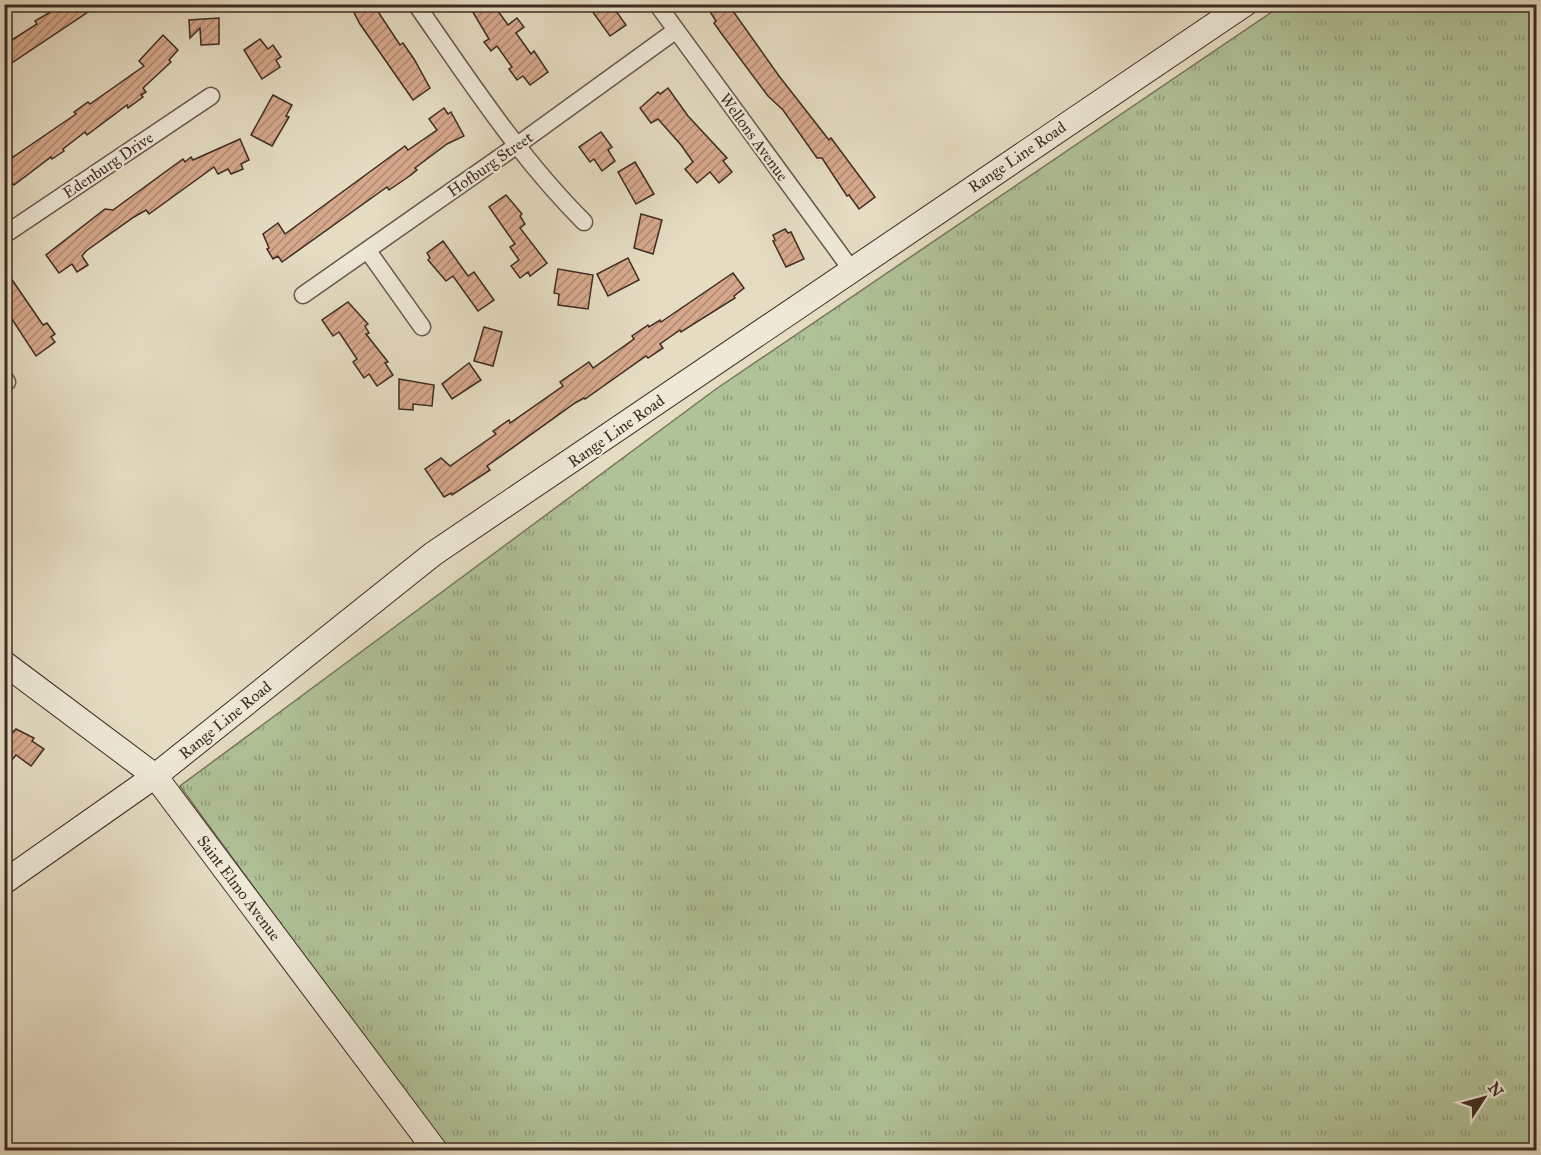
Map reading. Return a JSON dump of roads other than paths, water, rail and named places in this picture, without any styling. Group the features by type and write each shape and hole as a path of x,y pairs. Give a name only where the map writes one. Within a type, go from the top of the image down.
{"street":[{"path":"416,4 516,146 547,185 584,222"},
{"name":"Wellons Avenue","path":"657,4 851,269"},
{"name":"Range Line Road","path":"4,882 155,776 434,554 851,269 1245,4"},
{"name":"Hofburg Street","path":"303,295 675,31"},
{"name":"Edenburg Drive","path":"4,235 211,96"},
{"path":"368,251 422,327"},
{"name":"Saint Elmo Avenue","path":"4,663 155,776 435,1150"}]}
